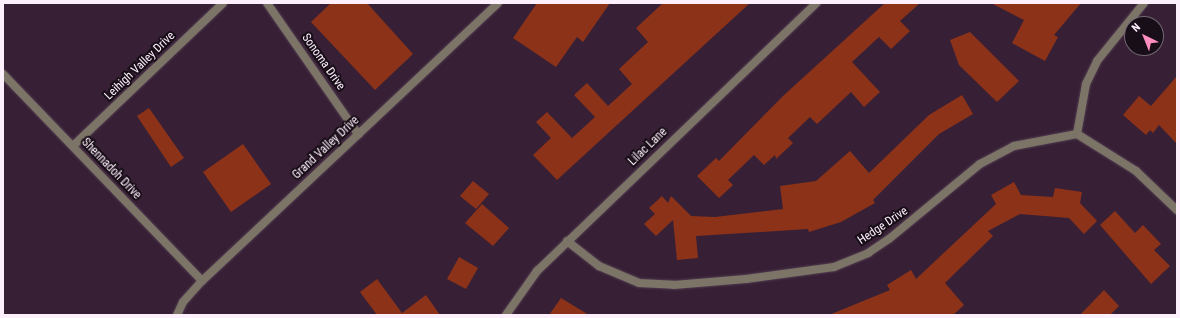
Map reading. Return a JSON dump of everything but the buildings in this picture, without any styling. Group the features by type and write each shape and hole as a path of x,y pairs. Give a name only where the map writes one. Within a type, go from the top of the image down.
{"street":[{"name":"Leihigh Valley Drive","path":"72,146 223,3"},
{"name":"Sonoma Drive","path":"267,3 358,134"},
{"name":"Grand Valley Drive","path":"177,315 183,302 202,281 498,3"},
{"name":"Lilac Lane","path":"506,315 537,271 816,3"},
{"path":"1144,3 1096,61 1086,84 1077,134 1136,171 1177,210"},
{"name":"Shennadoh Drive","path":"3,74 202,281"},
{"name":"Hedge Drive","path":"567,241 599,266 639,283 674,285 746,279 834,267 868,253 889,239 987,160 1014,146 1077,134"}]}
